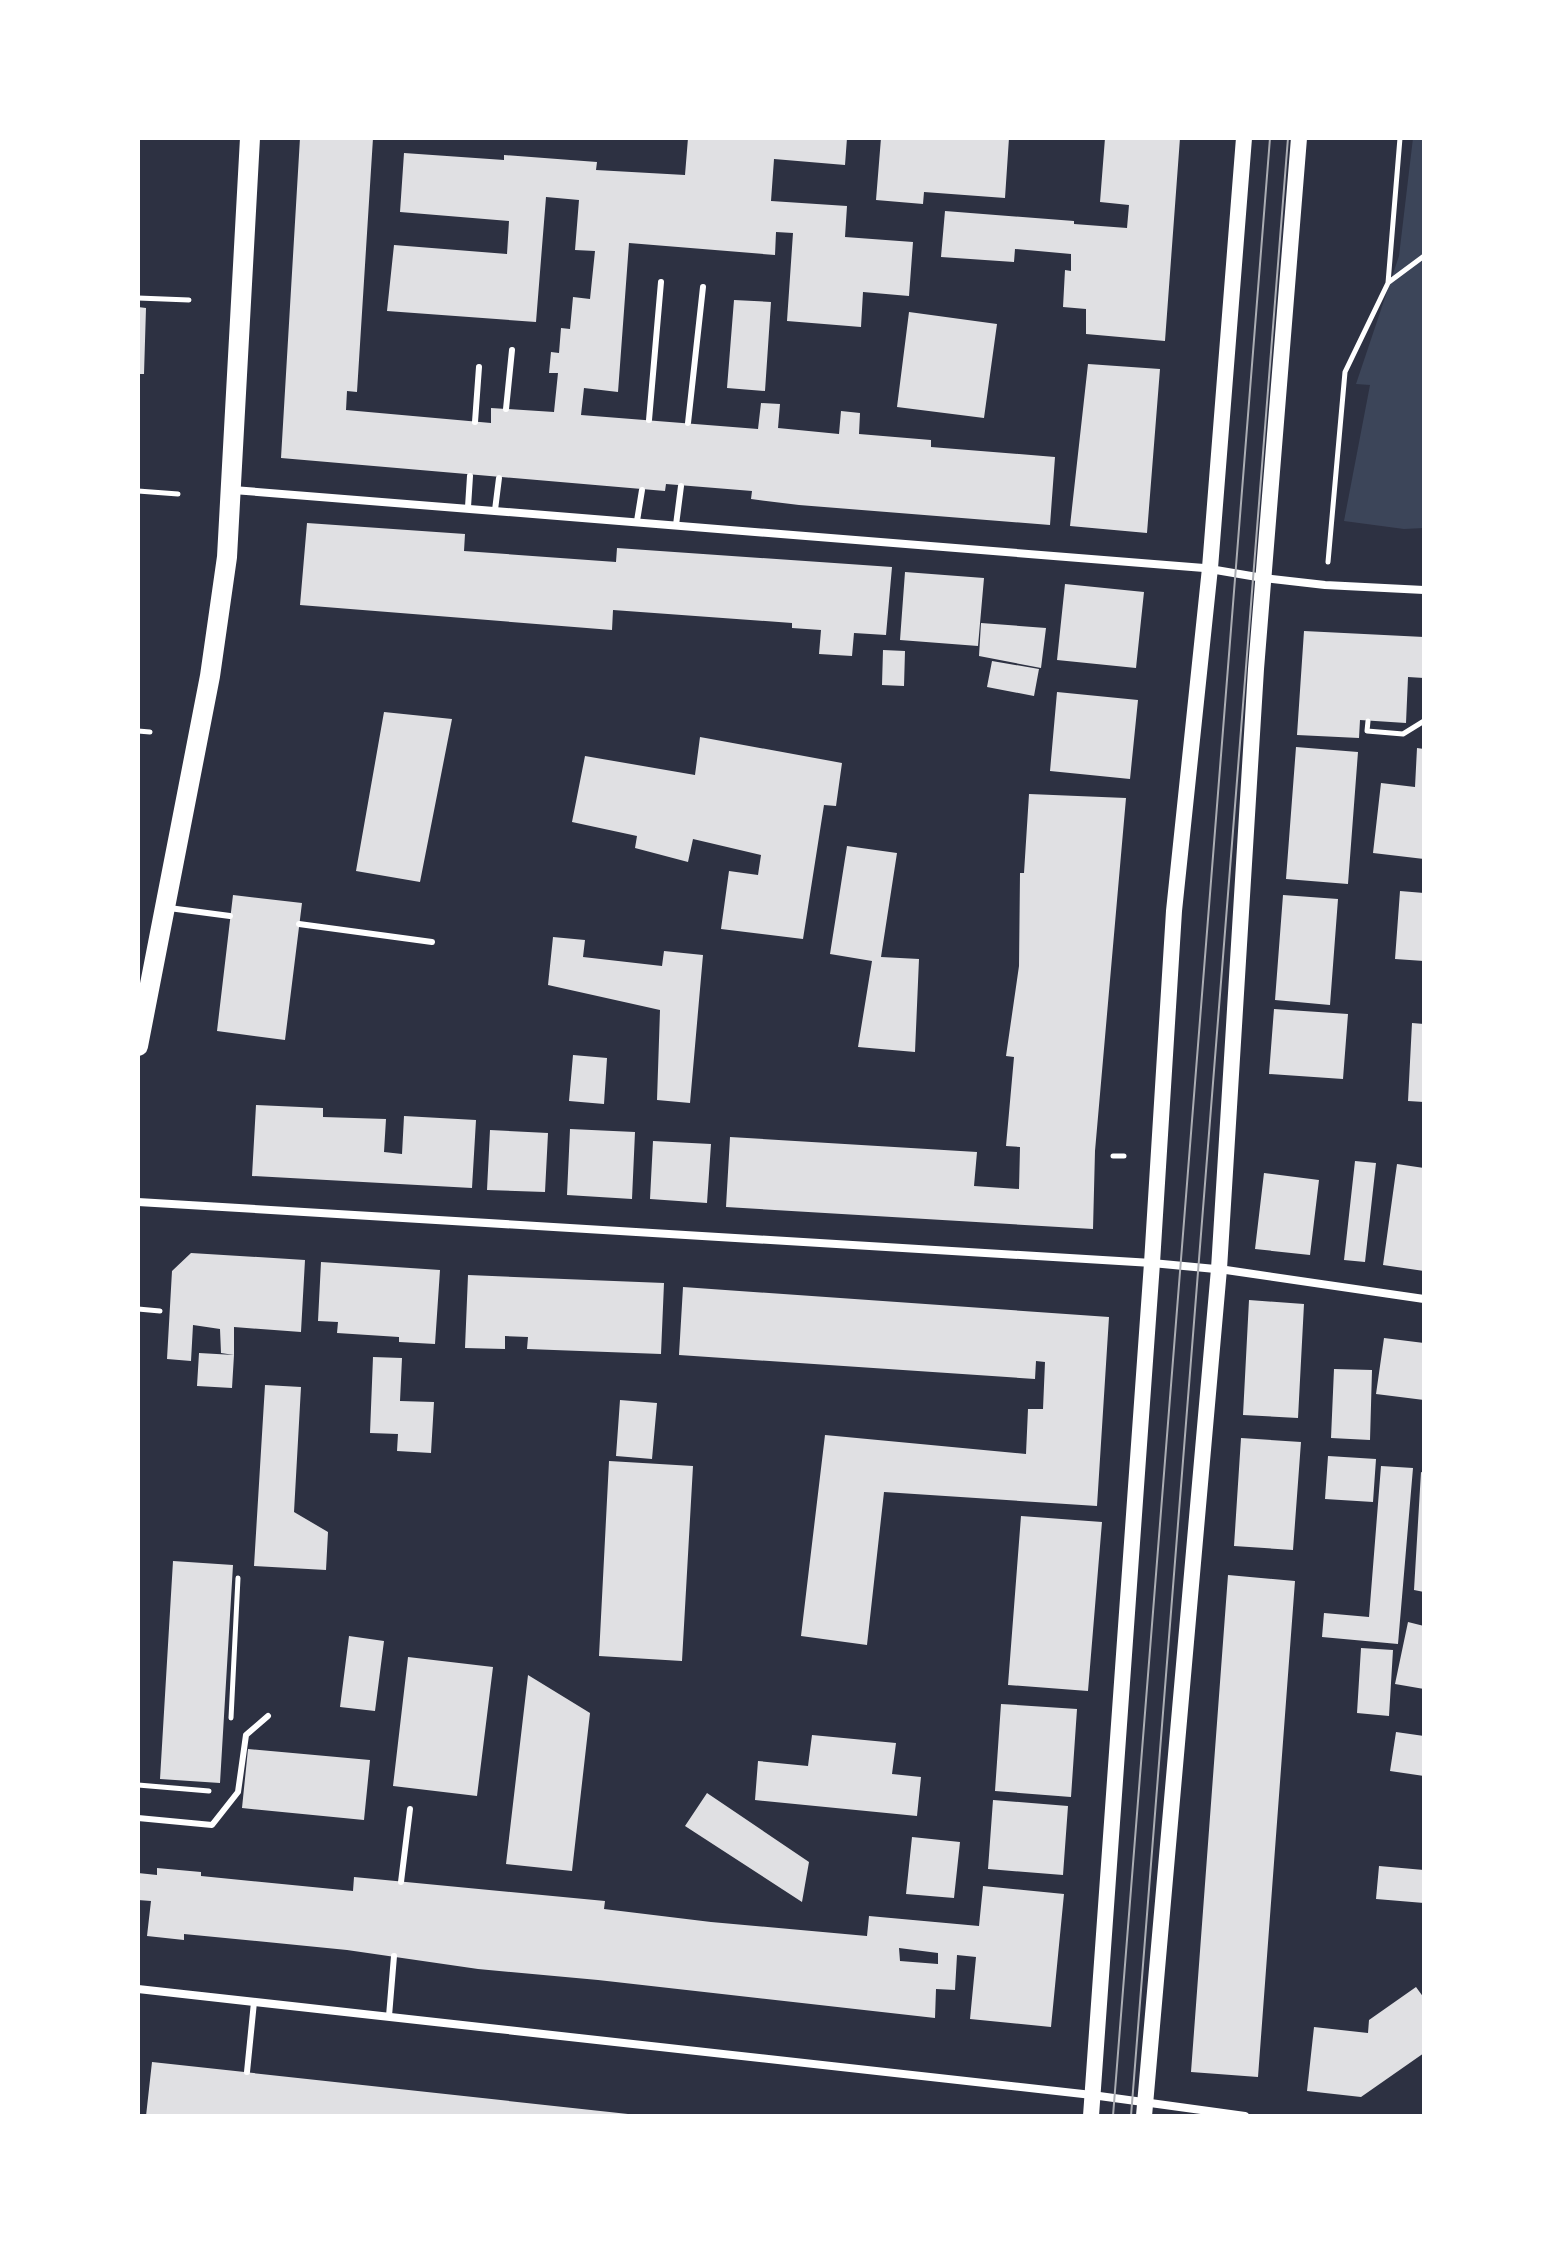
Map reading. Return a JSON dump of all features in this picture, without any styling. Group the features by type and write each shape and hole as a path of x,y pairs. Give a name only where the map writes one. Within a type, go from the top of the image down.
{"main road":[{"path":"138,1046 210,676 227,557 250,138"},
{"path":"1091,2116 1174,911 1210,568 1244,138"},
{"path":"1144,2109 1219,1269 1263,578 1299,138"}],"street":[{"path":"231,490 1210,568 1325,585 1424,590"},
{"path":"138,1202 1152,1263 1219,1269 1424,1299"},
{"path":"138,1989 1092,2095 1144,2109 1245,2116"}],"lane":[{"path":"649,420 661,282"},
{"path":"688,423 703,287"},
{"path":"506,409 512,350"},
{"path":"475,422 479,367"},
{"path":"468,507 470,476"},
{"path":"495,510 499,478"},
{"path":"676,525 681,486"},
{"path":"637,521 642,490"},
{"path":"165,908 230,916"},
{"path":"299,924 432,942"},
{"path":"138,1818 212,1825 238,1792 246,1735 268,1716"},
{"path":"401,1882 410,1809"},
{"path":"389,2016 394,1956"},
{"path":"247,2072 254,2002"}],"path":[{"path":"1325,585 1345,372 1388,283 1400,138"},
{"path":"1388,283 1424,256"},
{"path":"138,298 189,300"},
{"path":"138,491 178,494"},
{"path":"1368,721 1367,731 1403,734 1424,721"},
{"path":"138,731 150,732"},
{"path":"1113,1156 1124,1156"},
{"path":"138,1309 160,1311"},
{"path":"231,1731 238,1578"},
{"path":"138,1785 213,1791"}],"shaded area":[{"path":"1413,138 1424,138 1424,528 1404,529 1344,521 1370,385 1356,384 1399,256"}],"building":[{"path":"300,138 373,138 357,392 347,391 346,410 491,423 491,408 554,412 558,373 549,373 551,352 559,353 561,328 570,329 573,297 590,299 595,251 575,250 579,200 546,197 536,322 387,311 394,245 507,254 509,221 400,212 404,153 504,160 504,155 597,162 596,170 685,175 688,138 847,138 845,165 774,159 771,201 847,206 845,237 913,242 909,296 863,292 861,327 787,321 793,233 776,232 775,255 629,243 618,392 584,388 581,415 758,429 761,403 780,404 778,428 839,434 841,411 860,413 859,434 931,440 931,447 1055,457 1050,525 799,505 751,499 752,491 666,484 665,491 281,458"},
{"path":"881,138 1009,138 1005,198 924,192 923,204 876,200"},
{"path":"1105,138 1180,138 1165,341 1086,334 1086,309 1063,307 1065,270 1071,271 1071,254 1015,249 1014,262 941,257 945,211 1127,228 1129,205 1100,202"},
{"path":"734,300 771,302 765,391 727,388"},
{"path":"138,307 146,308 144,374 138,374"},
{"path":"909,312 997,324 984,418 897,407"},
{"path":"1088,364 1160,369 1147,533 1070,526"},
{"path":"307,523 465,534 464,551 616,562 617,548 892,567 886,635 854,633 852,656 819,654 821,630 792,628 792,623 613,610 612,630 300,605"},
{"path":"905,572 984,578 978,646 900,640"},
{"path":"1065,584 1144,592 1136,668 1057,660"},
{"path":"981,623 1046,628 1041,668 979,656"},
{"path":"1304,631 1424,637 1424,678 1408,677 1406,723 1360,720 1359,738 1297,735"},
{"path":"883,650 905,651 904,686 882,685"},
{"path":"992,661 1039,669 1034,696 987,687"},
{"path":"1057,692 1138,700 1130,779 1050,771"},
{"path":"384,712 452,719 420,882 356,871"},
{"path":"700,737 842,763 836,806 824,805 803,939 721,929 729,871 758,875 761,855 693,839 688,862 635,848 637,836 572,822 585,756 695,775"},
{"path":"1296,747 1358,752 1348,884 1286,879"},
{"path":"1417,748 1424,749 1424,859 1373,853 1381,783 1415,787"},
{"path":"1029,794 1126,798 1095,1151 1093,1229 726,1207 730,1137 977,1152 974,1186 1019,1189 1020,1147 1006,1146 1014,1057 1006,1056 1019,966 1020,873 1024,873"},
{"path":"847,846 897,853 881,957 919,959 915,1052 858,1047 872,961 830,954"},
{"path":"1400,891 1424,893 1424,961 1395,959"},
{"path":"233,895 302,903 285,1040 217,1031"},
{"path":"1283,895 1338,899 1330,1005 1275,1000"},
{"path":"553,937 585,940 583,957 662,966 664,951 703,955 690,1103 657,1100 660,1010 548,985"},
{"path":"1274,1009 1348,1014 1343,1079 1269,1074"},
{"path":"1412,1023 1424,1024 1424,1102 1408,1101"},
{"path":"573,1055 607,1058 604,1104 569,1101"},
{"path":"256,1105 323,1108 323,1117 386,1119 384,1152 402,1154 404,1116 476,1120 472,1188 252,1176"},
{"path":"570,1129 635,1132 632,1199 567,1195"},
{"path":"490,1130 548,1133 545,1192 487,1190"},
{"path":"653,1141 711,1144 707,1203 650,1199"},
{"path":"1355,1161 1376,1163 1365,1262 1344,1260"},
{"path":"1397,1164 1424,1168 1424,1271 1383,1265"},
{"path":"1264,1173 1319,1180 1310,1255 1255,1249"},
{"path":"191,1253 305,1260 301,1332 234,1327 234,1355 221,1353 220,1329 193,1325 191,1361 167,1359 172,1271"},
{"path":"321,1262 440,1270 435,1344 399,1342 399,1337 337,1333 338,1322 318,1321"},
{"path":"468,1275 664,1283 661,1354 527,1349 528,1337 505,1336 505,1349 465,1348"},
{"path":"683,1287 1109,1317 1097,1506 884,1492 867,1645 801,1636 825,1435 1026,1454 1028,1409 1043,1409 1045,1362 1036,1361 1035,1379 679,1355"},
{"path":"1249,1300 1304,1304 1298,1418 1243,1415"},
{"path":"1384,1338 1424,1343 1424,1400 1376,1394"},
{"path":"199,1353 234,1355 232,1388 197,1386"},
{"path":"373,1357 402,1358 400,1401 434,1402 431,1453 397,1451 398,1434 370,1433"},
{"path":"1334,1369 1372,1370 1370,1440 1331,1438"},
{"path":"265,1385 301,1387 294,1512 328,1532 326,1570 254,1566"},
{"path":"620,1400 657,1403 652,1459 616,1456"},
{"path":"1241,1438 1301,1442 1293,1550 1234,1546"},
{"path":"1328,1456 1376,1459 1373,1502 1325,1499"},
{"path":"609,1461 693,1466 682,1661 599,1656"},
{"path":"1381,1466 1413,1468 1398,1644 1322,1637 1324,1613 1369,1617"},
{"path":"1421,1472 1424,1473 1424,1592 1414,1590"},
{"path":"1021,1516 1102,1522 1088,1691 1008,1685"},
{"path":"173,1561 233,1565 220,1783 160,1779"},
{"path":"1228,1575 1295,1581 1258,2077 1191,2072"},
{"path":"1408,1622 1424,1626 1424,1689 1395,1684"},
{"path":"349,1636 384,1641 375,1711 340,1707"},
{"path":"1361,1648 1393,1650 1389,1716 1357,1713"},
{"path":"408,1657 493,1667 477,1796 393,1786"},
{"path":"528,1675 590,1713 572,1871 506,1864"},
{"path":"1001,1704 1077,1709 1071,1797 995,1791"},
{"path":"1396,1732 1424,1736 1424,1776 1390,1771"},
{"path":"812,1735 896,1743 892,1774 921,1777 917,1816 755,1800 758,1761 808,1766"},
{"path":"248,1749 370,1760 364,1820 242,1808"},
{"path":"707,1793 809,1862 802,1902 685,1826"},
{"path":"993,1800 1068,1806 1063,1875 988,1869"},
{"path":"912,1837 960,1842 954,1898 906,1894"},
{"path":"1379,1866 1424,1870 1424,1903 1376,1899"},
{"path":"157,1868 201,1872 201,1876 353,1891 354,1877 605,1901 604,1909 867,1936 869,1916 979,1926 983,1886 1064,1894 1051,2027 970,2019 976,1957 957,1955 955,1990 936,1989 935,2018 478,1969 347,1950 184,1934 184,1940 147,1936 151,1901 138,1900 138,1873 157,1875","holes":["899,1948 938,1953 938,1964 900,1961"]},
{"path":"1416,1987 1424,1998 1424,2053 1361,2097 1307,2091 1314,2027 1368,2033 1369,2020"},
{"path":"152,2062 628,2114 628,2116 146,2116"}],"tram line":[{"path":"1113,2116 1270,138"},
{"path":"1131,2116 1288,138"}]}
